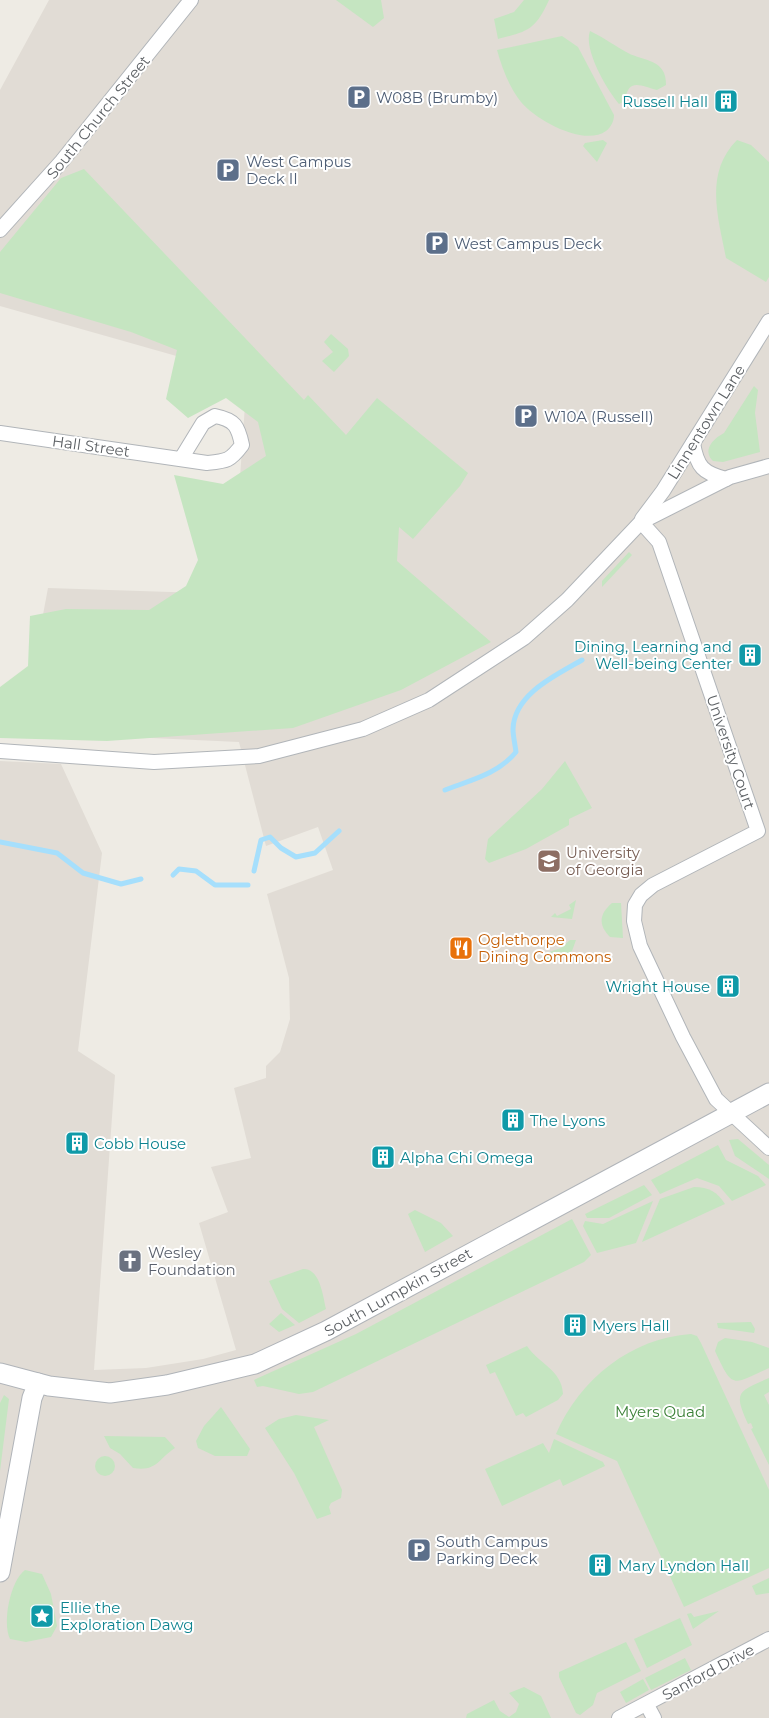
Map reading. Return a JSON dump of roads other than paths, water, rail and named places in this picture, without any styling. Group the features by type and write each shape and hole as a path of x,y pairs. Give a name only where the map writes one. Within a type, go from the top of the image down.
{"main road":[{"name":"South Lumpkin Street","path":"0,1372 38,1383 110,1393 167,1385 255,1364 326,1331 769,1093"},
{"path":"0,1572 32,1398 38,1383"}],"street":[{"name":"South Church Street","path":"0,230 62,161 191,0"},
{"name":"Linnentown Lane","path":"640,522 693,443 769,321"},
{"name":"Hall Street","path":"0,433 181,459"},
{"path":"693,443 696,459 702,468 710,475 726,479"},
{"path":"0,751 154,762 259,756 363,729 429,700 524,638 567,600 640,522 726,479 769,466"},
{"name":"University Court","path":"640,522 659,542 758,831 653,885 641,895 636,905 634,921 640,946 683,1037 711,1090 730,1114"},
{"path":"730,1114 769,1148"},
{"name":"Sanford Drive","path":"620,1718 769,1639"},
{"path":"647,1705 654,1718"}],"waterway":[{"path":"445,790 484,776 509,760 516,752 513,729 515,717 528,696 549,679 582,660"},
{"path":"254,871 261,840 270,837 281,848 296,857 315,853 339,831"},
{"path":"0,842 57,853 83,873 121,884 141,879"},
{"path":"173,875 179,869 196,871 215,885 248,885"}],"place":[{"name":"W08B (Brumby)","path":"359,97"},
{"name":"Russell Hall","path":"726,101"},
{"name":"West Campus Deck II","path":"228,170"},
{"name":"West Campus Deck","path":"437,243"},
{"name":"W10A (Russell)","path":"526,416"},
{"name":"Dining, Learning and Well-being Center","path":"750,655"},
{"name":"University of Georgia","path":"549,861"},
{"name":"Oglethorpe Dining Commons","path":"461,948"},
{"name":"Wright House","path":"728,986"},
{"name":"The Lyons","path":"513,1120"},
{"name":"Cobb House","path":"77,1143"},
{"name":"Alpha Chi Omega","path":"383,1157"},
{"name":"Wesley Foundation","path":"130,1261"},
{"name":"Myers Hall","path":"575,1325"},
{"name":"South Campus Parking Deck","path":"419,1550"},
{"name":"Mary Lyndon Hall","path":"600,1565"},
{"name":"Ellie the Exploration Dawg","path":"42,1616"}],"park label":[{"name":"Myers Quad","path":"660,1411"}]}
